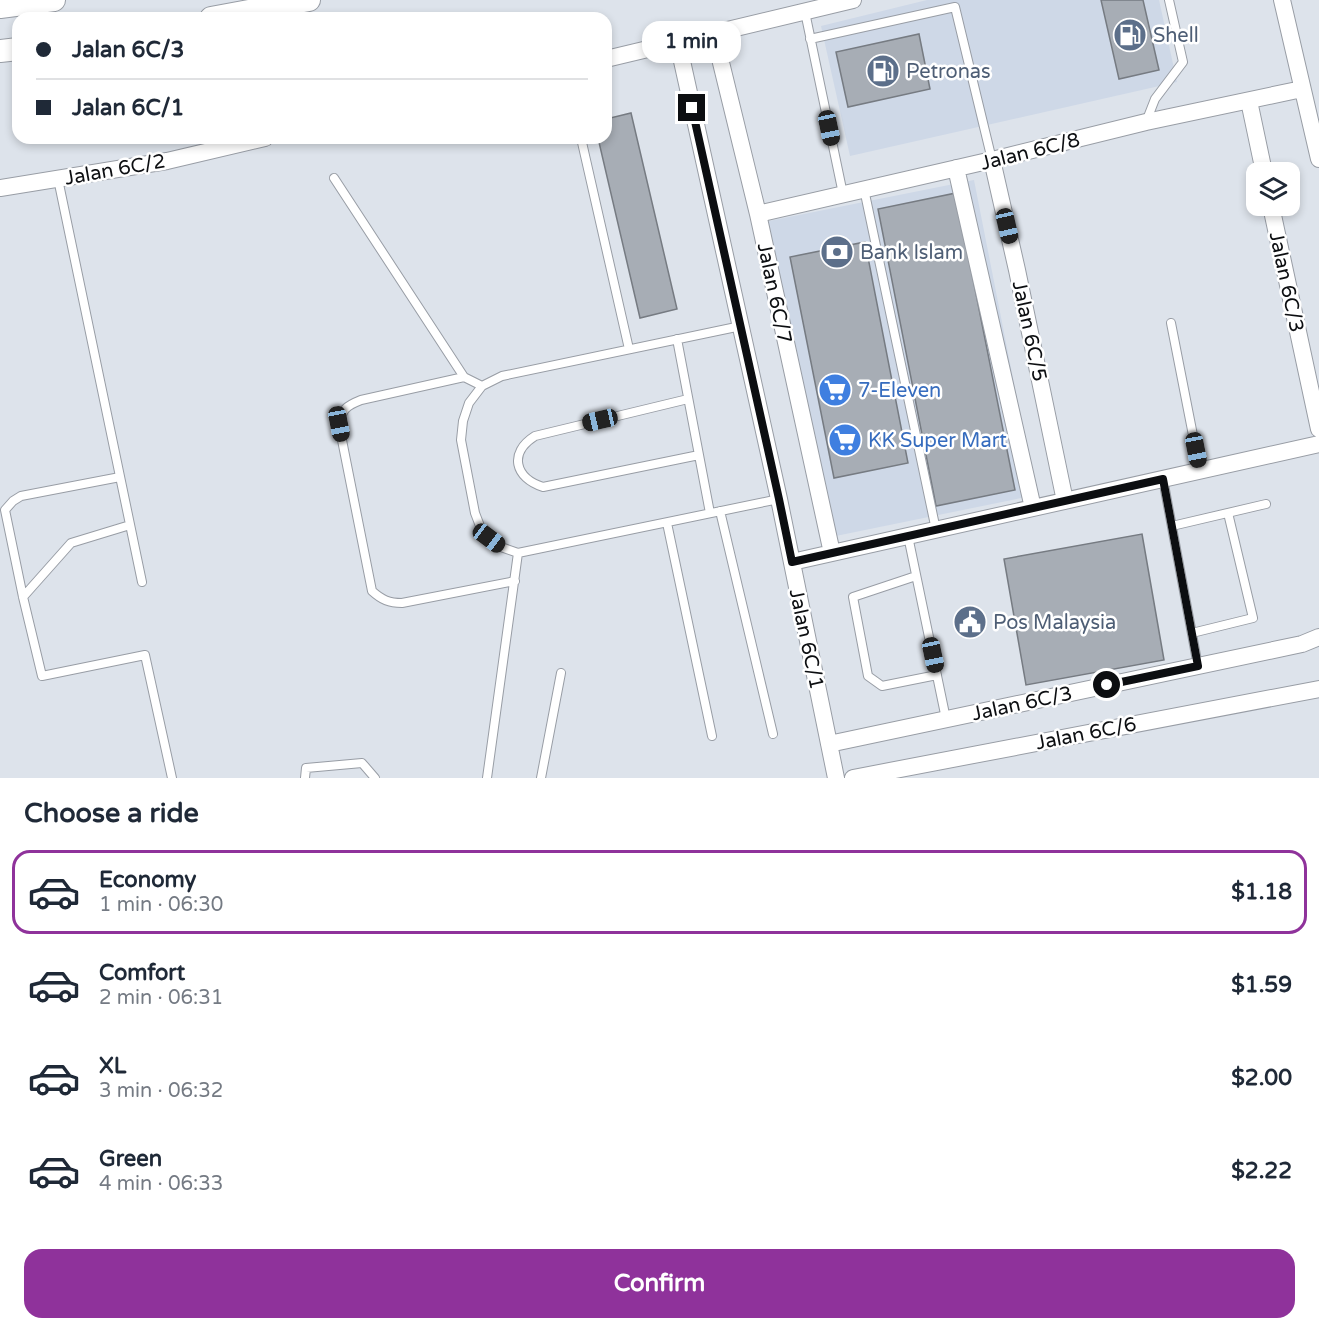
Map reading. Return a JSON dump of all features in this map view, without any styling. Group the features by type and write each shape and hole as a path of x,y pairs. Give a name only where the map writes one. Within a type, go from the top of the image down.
{"main road":[{"path":"0,7 54,0"},
{"path":"244,12 309,0"}],"street":[{"path":"612,58 853,0"},
{"path":"1282,0 1319,159"},
{"name":"Jalan 6C/7","path":"714,34 758,214 832,553"},
{"name":"Jalan 6C/1","path":"678,43 779,499 836,778"},
{"name":"Jalan 6C/8","path":"758,214 1146,122 1302,89"},
{"path":"1249,101 1262,162"},
{"name":"Jalan 6C/2","path":"0,188 167,161 239,144"},
{"name":"Jalan 6C/5","path":"992,160 1065,501"},
{"name":"Jalan 6C/5","path":"956,168 1033,508"},
{"name":"Jalan 6C/3","path":"1273,216 1319,429"},
{"path":"792,562 1319,444"},
{"name":"Jalan 6C/3","path":"829,744 1302,644 1319,637"},
{"name":"Jalan 6C/6","path":"853,778 1319,689"}],"lane":[{"path":"1146,122 1155,99 1183,62 1169,0"},
{"path":"810,39 955,8 992,160"},
{"path":"805,12 843,194"},
{"path":"581,144 629,349"},
{"path":"334,178 464,377 482,386"},
{"path":"58,179 142,582"},
{"path":"864,189 936,530"},
{"path":"1171,323 1200,471"},
{"path":"741,326 502,376 482,386 469,403 463,421 461,440 475,513 480,526 489,538 501,547 518,553 779,499"},
{"path":"677,339 710,513"},
{"path":"464,377 361,400 349,405 341,414 339,424 372,591 381,600 402,603 515,581"},
{"path":"688,399 535,436 525,442 519,453 518,465 522,476 543,487 699,455"},
{"path":"120,477 21,496 5,510 42,676 145,655 172,778"},
{"path":"1163,479 1198,666"},
{"path":"1172,526 1266,504"},
{"path":"720,511 774,734"},
{"path":"1192,633 1253,618 1228,513"},
{"path":"667,523 712,736"},
{"path":"23,597 71,543 130,525"},
{"path":"908,536 946,719"},
{"path":"488,778 518,553"},
{"path":"916,576 853,597 868,676 882,686 937,675"},
{"path":"541,778 561,673"},
{"path":"305,778 306,768 362,763 375,778"}],"shaded area":[{"path":"927,0 1159,0 1177,82 850,156 821,26"},
{"path":"974,180 1036,495 826,538 764,222"}],"building":[{"name":"Shell","path":"1101,0 1143,0 1159,70 1119,79"},
{"name":"Petronas","path":"919,34 930,89 848,107 836,52"},
{"path":"631,113 677,309 640,318 599,144 612,144 612,118"},
{"path":"956,193 1015,490 936,506 878,209"},
{"path":"865,242 908,463 834,478 790,257"},
{"path":"1142,534 1164,660 1026,685 1004,559"}],"place":[{"name":"Shell","path":"1130,35"},
{"name":"Petronas","path":"883,71"},
{"name":"Bank Islam","path":"837,252"},
{"name":"7-Eleven","path":"835,390"},
{"name":"KK Super Mart","path":"845,440"},
{"name":"Pos Malaysia","path":"970,622"}],"route":[{"path":"692,108 792,562 1163,479 1198,666 1107,685"}]}
